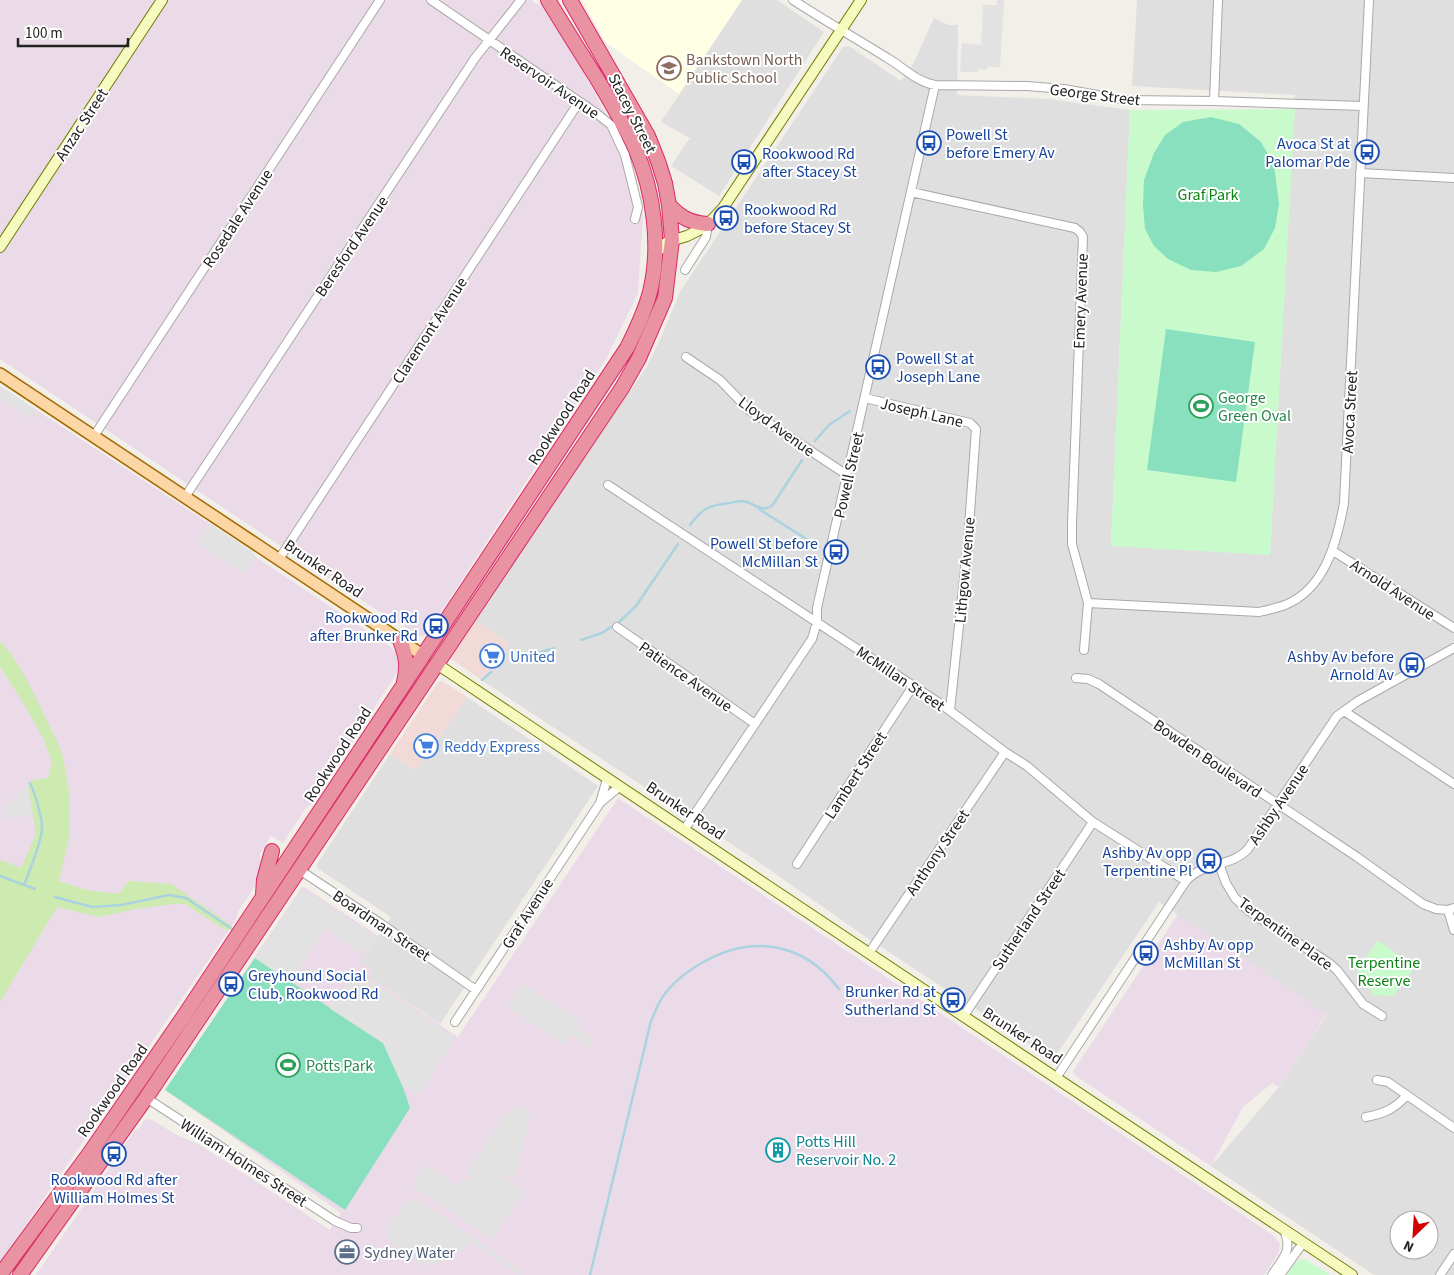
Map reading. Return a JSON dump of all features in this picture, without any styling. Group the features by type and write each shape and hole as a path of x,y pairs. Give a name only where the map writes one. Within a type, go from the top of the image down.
{"highway":[{"name":"Stacey Street","path":"548,0 611,102 637,153 654,223 655,254"},
{"name":"Stacey Street","path":"570,0 648,136 665,183 670,205 672,240"},
{"path":"670,205 677,213 692,222 708,224"},
{"name":"Rookwood Road","path":"20,1275 146,1098 622,388 639,358 665,298 672,240"},
{"name":"Rookwood Road","path":"0,1275 134,1090 628,348 650,291 655,254"},
{"path":"400,640 405,653 407,668 403,687"},
{"name":"Brunker Road","path":"424,656 437,664"},
{"path":"263,898 264,880 272,852"}],"main road":[{"name":"Anzac Street","path":"0,247 162,0"},
{"path":"655,254 667,242 687,236 708,224 728,201 861,0"},
{"name":"Brunker Road","path":"0,374 424,656"},
{"name":"Brunker Road","path":"437,664 1352,1275"}],"street":[{"name":"Rosedale Avenue","path":"94,436 380,0"},
{"name":"Reservoir Avenue","path":"431,0 611,125 625,155 630,174 638,207 635,219"},
{"name":"Beresford Avenue","path":"185,497 475,58 522,0"},
{"name":"George Street","path":"794,0 830,24 892,60 923,82 935,85 1027,86 1064,89 1125,100 1364,106"},
{"path":"1214,101 1218,0"},
{"name":"Avoca Street","path":"1088,603 1259,612 1285,605 1299,597 1316,579 1333,551 1344,503 1369,0"},
{"name":"Powell Street","path":"684,830 812,639 817,622 817,608 935,85"},
{"name":"Claremont Avenue","path":"279,559 579,102"},
{"path":"1360,173 1454,178"},
{"name":"Emery Avenue","path":"911,192 1075,228 1083,237 1072,544 1088,603"},
{"path":"685,270 706,238 708,224"},
{"name":"Lloyd Avenue","path":"686,357 720,380 749,410 847,476"},
{"name":"Joseph Lane","path":"865,398 970,423 976,429"},
{"name":"Lithgow Avenue","path":"950,710 968,540 976,429"},
{"name":"McMillan Street","path":"608,485 950,710 1005,752 1027,766 1092,822 1186,881"},
{"name":"Arnold Avenue","path":"1333,551 1454,628"},
{"path":"1084,650 1088,603"},
{"name":"Patience Avenue","path":"617,627 755,724"},
{"name":"Ashby Avenue","path":"1056,1078 1186,881 1195,872 1242,856 1332,724 1344,711 1358,701 1454,648"},
{"name":"Bowden Boulevard","path":"1076,678 1088,679 1099,684 1357,857 1423,904 1436,910 1451,909 1454,930"},
{"name":"Lambert Street","path":"797,864 913,686"},
{"path":"1344,711 1454,784"},
{"name":"Anthony Street","path":"869,953 1005,752"},
{"name":"Graf Avenue","path":"600,803 607,779"},
{"name":"Graf Avenue","path":"454,1022 600,803 619,787"},
{"name":"Sutherland Street","path":"964,1017 1092,822"},
{"name":"Boardman Street","path":"287,862 380,923 476,990"},
{"name":"Terpentine Place","path":"1220,864 1226,883 1235,898 1249,911 1329,963 1337,970 1364,1004 1382,1016"},
{"path":"1377,1080 1388,1082 1454,1128"},
{"name":"William Holmes Street","path":"134,1090 335,1221 351,1228 357,1228"},
{"path":"1366,1117 1392,1110 1407,1096"},
{"path":"1272,1275 1287,1251 1288,1239 1284,1230"},
{"path":"1280,1275 1303,1243"},
{"path":"1440,1275 1454,1254"}],"shaded area":[{"path":"0,0 532,0 534,3 542,5 578,62 624,147 643,214 638,293 606,359 426,635 420,636 369,605 0,359"},
{"name":"Bankstown North Public School","path":"582,0 742,0 679,94 605,42"},
{"path":"742,0 777,0 824,32 719,196 671,166 690,138 661,122"},
{"path":"997,0 1004,0 1000,67 987,67 987,70 978,69 978,72 960,72 962,43 981,45 983,5 997,5"},
{"path":"1137,0 1454,0 1454,1275 1374,1275 1211,1166 1279,1087 1327,1015 1159,902 1053,1060 866,937 754,859 483,681 509,643 475,621 646,368 680,292 843,47 849,46 901,81 914,62 934,18 948,25 958,25 957,95 1048,99 1130,110 1111,546 1270,554 1295,95 1132,86"},
{"path":"0,386 251,551 256,557 391,647 396,652 399,663 396,674 315,801 305,809 283,843 271,836 259,855 262,863 258,879 238,912 236,920 0,1262"},
{"path":"0,386 38,411 32,420 0,398"},
{"path":"210,524 251,551 256,557 244,574 201,546 203,534"},
{"path":"475,621 509,643 483,681 450,658"},
{"path":"442,681 467,697 416,771 390,754 438,682"},
{"path":"467,697 598,786 440,1024 369,977 361,962 391,917 317,868 317,864 390,754 416,771"},
{"path":"27,785 31,815 10,819 3,808"},
{"path":"618,798 1274,1236 1280,1244 1278,1254 1264,1275 36,1275 135,1130 148,1119 200,1145 330,1230 341,1213 165,1090 301,888 304,887 378,936 361,962 373,970 369,977 458,1037"},
{"path":"302,889 376,937 363,955 325,929 290,982 255,958"},
{"path":"1178,914 1327,1014 1279,1087 1272,1083 1243,1107 1211,1166 1073,1074 1073,1071"},
{"path":"354,970 455,1038 419,1094 403,1087 383,1043 329,1008"},
{"path":"522,983 581,1022 577,1028 592,1038 590,1047 572,1035 565,1045 507,1007"},
{"path":"516,1107 531,1111 515,1178 506,1175 504,1177 525,1191 492,1239 412,1186 426,1165 458,1186 462,1179 467,1180 470,1178 466,1174 507,1112 513,1115"},
{"path":"416,1198 523,1272 521,1275 471,1242 462,1252 452,1245 436,1266 430,1262 426,1267 386,1239 390,1234 386,1231 408,1199 413,1202"}],"green space":[{"name":"Graf Park","path":"1295,109 1270,555 1111,546 1130,110"},
{"path":"1211,117 1239,124 1261,142 1274,165 1279,204 1275,228 1264,249 1241,266 1216,272 1191,270 1168,259 1154,246 1145,229 1143,205 1144,180 1154,153 1165,135 1183,122"},
{"name":"George Green Oval","path":"1166,329 1255,342 1236,482 1147,470"},
{"path":"0,641 12,655 27,680 63,757 69,791 70,833 59,881 87,890 119,894 128,881 171,884 232,926 227,931 185,904 136,909 99,917 57,907 0,1002 0,860 21,868 36,833 28,785 33,780 48,778 52,762 43,738 0,667"},
{"name":"Terpentine Reserve","path":"1378,940 1415,967 1393,996 1374,995 1357,972"},
{"name":"Potts Park","path":"255,958 383,1043 403,1087 410,1108 345,1210 165,1090"},
{"path":"1301,1259 1307,1260 1330,1275 1287,1275 1295,1263"}],"waterway":[{"path":"815,441 829,425 850,411"},
{"path":"690,525 707,508 717,505 742,501 760,508 772,506 802,460"},
{"path":"759,509 819,547"},
{"path":"619,622 636,606 678,544"},
{"path":"581,640 602,633 611,627"},
{"path":"534,654 554,648"},
{"path":"482,680 491,672"},
{"path":"24,885 38,848 42,828 38,805 30,783"},
{"path":"0,876 35,889"},
{"path":"55,897 92,907 121,905 169,895 186,898 232,929"},
{"path":"590,1275 651,1021 667,991 688,972 719,954 738,948 756,946 775,947 792,952 809,961 825,973 839,989"}],"place":[{"name":"Bankstown North Public School","path":"669,68"},
{"name":"Powell St before Emery Av","path":"929,143"},
{"name":"Avoca St at Palomar Pde","path":"1367,152"},
{"name":"Rookwood Rd after Stacey St","path":"744,162"},
{"name":"Rookwood Rd before Stacey St","path":"726,218"},
{"name":"Powell St at Joseph Lane","path":"878,367"},
{"name":"George Green Oval","path":"1201,406"},
{"name":"Powell St before McMillan St","path":"836,552"},
{"name":"Rookwood Rd after Brunker Rd","path":"436,626"},
{"name":"United","path":"492,656"},
{"name":"Ashby Av before Arnold Av","path":"1412,665"},
{"name":"Reddy Express","path":"426,746"},
{"name":"Ashby Av opp Terpentine Pl","path":"1209,861"},
{"name":"Ashby Av opp McMillan St","path":"1146,953"},
{"name":"Greyhound Social Club, Rookwood Rd","path":"231,984"},
{"name":"Brunker Rd at Sutherland St","path":"953,1000"},
{"name":"Potts Park","path":"288,1065"},
{"name":"Potts Hill Reservoir No. 2","path":"778,1150"},
{"name":"Rookwood Rd after William Holmes St","path":"114,1154"},
{"name":"Sydney Water","path":"347,1252"}]}
